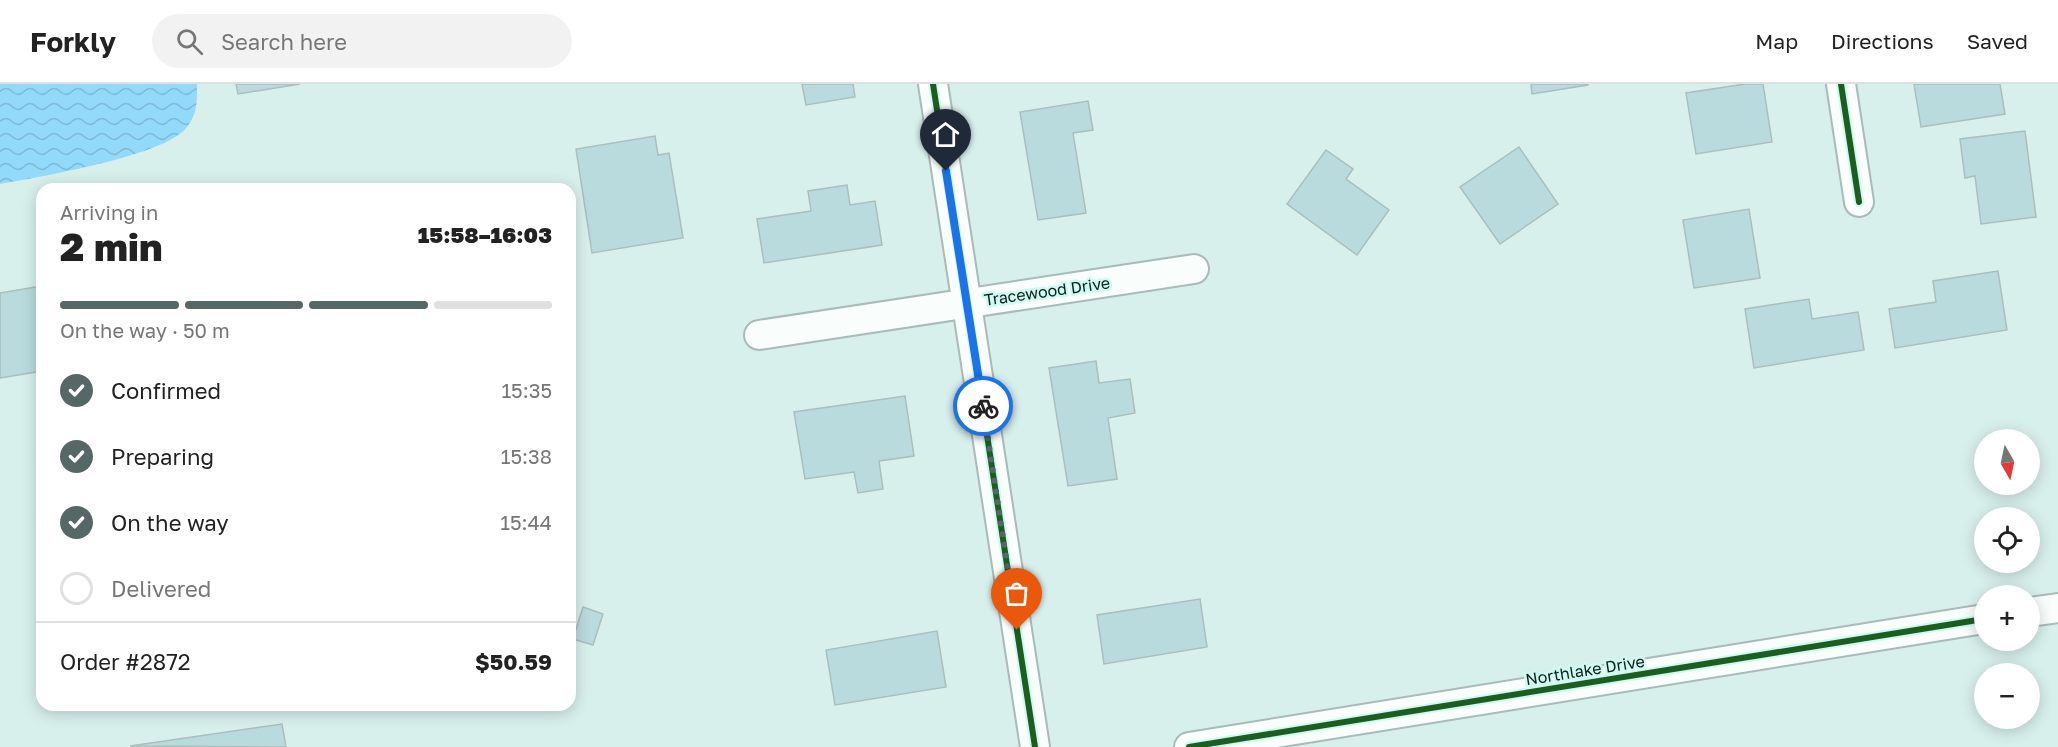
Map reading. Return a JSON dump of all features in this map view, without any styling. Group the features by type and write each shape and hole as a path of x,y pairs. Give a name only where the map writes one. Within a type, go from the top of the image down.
{"street":[{"path":"933,84 1035,747"},
{"path":"1841,84 1859,202"},
{"name":"Tracewood Drive","path":"759,335 1194,269"},
{"path":"2040,611 2058,608"},
{"name":"Northlake Drive","path":"1189,747 1974,622"}],"water":[{"path":"0,84 197,84 197,101 195,112 187,127 174,137 154,147 100,164 0,184"}],"building":[{"path":"236,84 300,84 238,94"},
{"path":"802,84 853,84 855,97 806,105"},
{"path":"1531,84 1588,84 1588,85 1532,94"},
{"path":"1745,84 1763,84 1772,142 1696,154 1686,93"},
{"path":"1914,84 2000,84 2005,114 1921,127"},
{"path":"1088,101 1093,130 1073,133 1086,213 1038,220 1020,112"},
{"path":"2025,131 2036,217 1981,224 1975,176 1965,178 1960,139"},
{"path":"655,136 658,155 669,153 683,238 592,253 576,149"},
{"path":"1519,147 1558,204 1500,244 1460,187"},
{"path":"1326,150 1353,169 1346,179 1389,210 1357,255 1287,204"},
{"path":"847,185 850,205 875,201 882,245 764,263 757,219 811,211 808,191"},
{"path":"1749,209 1760,278 1694,288 1683,220"},
{"path":"1998,271 2007,330 1895,348 1889,309 1936,302 1933,281"},
{"path":"36,287 36,372 0,378 0,293"},
{"path":"1809,299 1812,319 1858,312 1864,350 1754,368 1745,309"},
{"path":"1096,361 1099,383 1130,379 1135,413 1108,418 1117,479 1068,486 1049,368"},
{"path":"905,396 914,456 879,461 883,489 858,493 854,472 805,479 794,412"},
{"path":"1200,599 1207,647 1104,664 1097,615"},
{"path":"583,607 603,614 593,645 576,640 576,629"},
{"path":"937,631 946,687 835,705 826,650"},
{"path":"282,724 286,747 130,746"}],"cycle path":[{"path":"933,84 1035,747"},
{"path":"1841,84 1859,202"},
{"path":"1189,747 1974,621"}],"way so far":[{"path":"983,406 1017,630"}],"route":[{"path":"946,171 983,406"}]}
